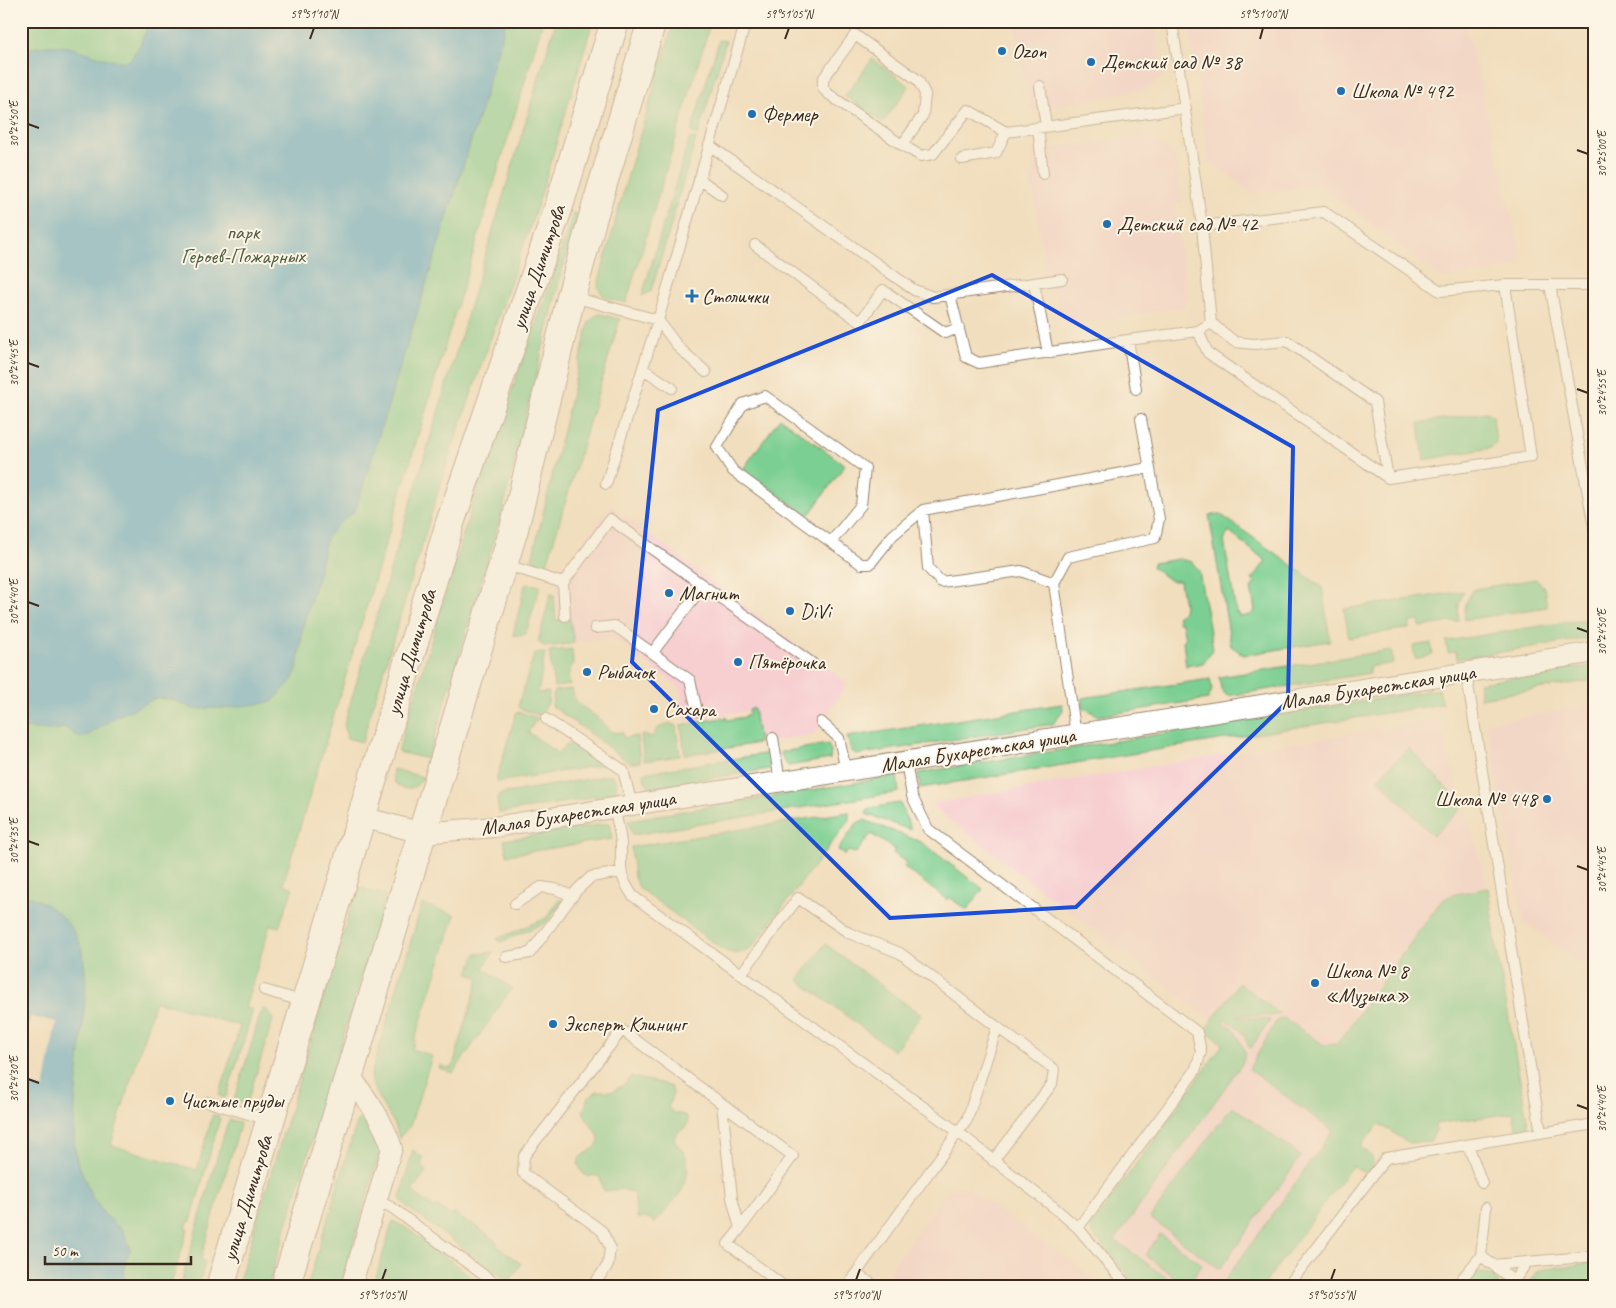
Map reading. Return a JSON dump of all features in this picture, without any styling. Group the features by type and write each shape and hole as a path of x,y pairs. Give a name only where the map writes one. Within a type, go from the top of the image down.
{"street":[{"name":"улица Димитрова","path":"220,1287 450,523 470,460 558,209 615,21"},
{"name":"улица Димитрова","path":"285,1287 514,529 571,297 592,220 652,21"},
{"name":"Малая Бухарестская улица","path":"362,817 422,833 494,828 1595,652"},
{"path":"349,1074 386,1130 392,1148 351,1287"}],"lane":[{"path":"606,484 658,320 746,21"},
{"path":"1172,21 1202,226 1211,323 1234,342 1254,344 1287,341 1375,402 1388,478"},
{"path":"902,145 923,115 926,94 918,80 855,34 823,79 823,88 827,93 902,145 920,156 933,154 968,110 1006,132 1186,108"},
{"path":"1040,86 1043,174"},
{"path":"962,159 996,153 1006,132"},
{"path":"709,145 914,290 933,296 950,295 1062,279"},
{"path":"699,179 722,195"},
{"path":"1202,226 1324,212 1440,291 1505,286 1595,285"},
{"path":"754,245 860,322 883,290 945,333 959,328"},
{"path":"1034,283 1048,353"},
{"path":"1198,331 1208,353 1388,478 1531,457 1505,286"},
{"path":"1550,286 1595,533"},
{"path":"950,295 966,357 979,364 1128,340 1198,331 1211,323"},
{"path":"571,297 658,320 679,348 706,372"},
{"path":"1128,340 1136,389"},
{"path":"643,369 672,388"},
{"path":"831,542 860,505 865,468 765,396 743,404 717,447 733,471 860,564 870,564 893,535 923,510 1149,468"},
{"path":"1076,735 1054,584 1068,558 1155,538 1159,519 1141,419"},
{"path":"923,510 928,568 940,582 1021,571 1054,584"},
{"path":"565,616 563,583 610,519 812,663"},
{"path":"503,564 563,583"},
{"path":"654,652 703,586"},
{"path":"595,628 615,626 654,652 690,680 697,711"},
{"path":"1466,672 1541,1133"},
{"path":"546,719 623,770 624,807 620,842 621,872 624,883 633,896 958,1132 1078,1228 1128,1287"},
{"path":"821,722 839,738 846,771"},
{"path":"774,738 780,782"},
{"path":"906,762 912,796 928,829 1197,1032 1201,1052 1195,1071 1078,1228"},
{"path":"506,957 530,953 591,877 621,872"},
{"path":"515,904 541,887 555,889 574,896"},
{"path":"741,974 798,898 849,932 900,953 1054,1069 1052,1084 993,1161"},
{"path":"264,990 306,1002"},
{"path":"846,1287 967,1120 996,1027"},
{"path":"592,1287 608,1265 610,1247 602,1230 523,1173 524,1156 622,1030 793,1156 728,1244 784,1287"},
{"path":"208,1102 270,1120"},
{"path":"722,1104 732,1198 740,1229"},
{"path":"1287,1287 1386,1158 1595,1124"},
{"path":"1468,1144 1482,1183"},
{"path":"376,1201 391,1208 500,1287"},
{"path":"1456,1287 1481,1256 1486,1208"},
{"path":"1481,1256 1512,1284 1528,1262"},
{"path":"1493,1265 1595,1256"},
{"path":"856,1274 877,1287"}],"highlighted area":[{"path":"992,275 1293,447 1288,701 1076,907 890,918 632,662 658,410"}],"shaded area":[{"name":"Детский сад № 38","path":"1014,21 1154,21 1163,76 1150,89 1030,110"},
{"name":"Школа № 492","path":"1189,21 1465,21 1523,264 1444,279 1319,184 1251,193 1209,161"},
{"name":"Детский сад № 42","path":"1149,135 1175,156 1183,203 1174,204 1189,299 1182,307 1068,325 1061,317 1056,291 1047,291 1042,269 1045,269 1031,177 1035,177 1032,152"},
{"path":"612,506 847,683 815,734 759,743 754,710 685,721 679,687 613,638 561,643 556,580 609,507"},
{"name":"Школа № 448","path":"1595,705 1595,973 1524,923 1486,722"},
{"name":"Школа № 8 «Музыка»","path":"1438,719 1485,875 1496,942 1390,1095 1234,1287 1172,1287 1103,1236 1243,1044 934,808 934,803"},
{"path":"966,1187 1106,1287 891,1287 882,1280 948,1189"}],"green space":[{"name":"парк Героев-Пожарных","path":"21,21 543,21 283,884 293,888 279,927 270,925 245,1008 253,1010 227,1095 225,1098 219,1096 240,1026 155,1001 116,1128 111,1145 197,1170 213,1114 220,1118 170,1287 21,1287"},
{"path":"556,21 593,21 539,201 444,472 362,742 347,738 344,724"},
{"path":"674,21 711,21 626,303 612,300 605,296 599,290 598,285 628,175"},
{"path":"719,40 726,41 698,135 691,132"},
{"path":"872,59 909,86 883,123 845,96"},
{"path":"689,139 696,139 675,209 673,208 672,211 675,212 651,291 642,296"},
{"path":"573,213 578,215 561,274 503,509 428,759 398,752 478,485 554,273"},
{"path":"600,314 620,319 546,567 532,559 589,322"},
{"path":"1486,412 1493,416 1496,443 1491,448 1424,460 1419,423"},
{"path":"780,418 845,465 808,516 743,469"},
{"path":"1220,514 1322,587 1330,641 1244,655 1231,646 1209,515","holes":["1229,532 1266,561 1252,580 1255,583 1251,588 1255,610 1251,615 1240,617 1239,613 1236,613 1224,540"]},
{"path":"1179,559 1192,562 1199,571 1213,649 1203,663 1186,666 1182,622 1179,623 1177,616 1183,612 1184,605 1180,581 1171,581 1152,567 1153,563"},
{"path":"1536,579 1544,587 1547,607 1464,620 1466,602 1474,589"},
{"path":"525,585 540,586 526,633 521,636 513,635"},
{"path":"1464,591 1459,603 1458,621 1420,627 1419,621 1410,622 1410,628 1349,638 1344,609"},
{"path":"551,593 554,595 556,620 570,619 574,643 546,647 538,642"},
{"path":"1595,620 1595,637 1457,659 1456,652 1448,653 1446,641 1566,622"},
{"path":"1431,643 1433,655 1415,659 1413,646"},
{"path":"572,649 573,664 568,675 570,685 554,687 549,651"},
{"path":"1391,650 1393,663 1369,667 1370,673 1227,696 1221,689 1219,677"},
{"path":"545,653 538,693 549,692 548,703 540,715 520,709 518,706 534,655"},
{"path":"1595,665 1595,680 1480,698 1479,683"},
{"path":"1210,679 1212,690 1208,699 1098,716 1083,707 1082,698"},
{"path":"572,689 575,701 603,722 614,733 622,732 624,738 637,736 640,762 630,763 552,706 554,691"},
{"path":"1439,689 1442,704 920,788 918,773"},
{"path":"1062,704 1063,710 1053,724 856,755 851,750 847,737"},
{"path":"754,708 759,743 685,755 681,725 722,718 724,720 726,717 727,720 745,717 749,715 749,710"},
{"path":"519,712 538,718 528,732 557,753 565,746 572,744 602,765 497,782 516,713"},
{"path":"670,723 676,726 680,756 644,761 641,735 652,737 658,728"},
{"path":"828,744 831,752 830,759 788,766 782,758 781,752"},
{"path":"1409,748 1464,806 1433,836 1378,778"},
{"path":"769,753 771,761 769,769 650,788 645,781 644,773"},
{"path":"393,769 423,777 414,787 403,788 395,782"},
{"path":"612,775 617,783 615,794 594,797 594,795 590,796 590,798 499,813 497,798 500,794"},
{"path":"897,776 899,792 639,834 632,834 628,820"},
{"path":"900,803 911,830 866,814 869,808"},
{"path":"849,812 849,820 753,946 746,951 734,953 722,949 640,889 634,878 631,847"},
{"path":"864,820 921,842 983,889 967,910 949,897 947,900 904,867 907,863 893,853 895,849 871,834 856,853 848,851 845,855 838,850 857,823"},
{"path":"609,823 612,839 507,855 504,840"},
{"path":"357,887 386,895 268,1287 237,1287"},
{"path":"1488,888 1497,952 1528,1125 1525,1130 1521,1131 1516,1127 1513,1113 1435,1124 1436,1131 1430,1141 1410,1143 1379,1124 1360,1146 1373,1159 1372,1169 1364,1172 1352,1166 1262,1287 1220,1287 1333,1131 1249,1069 1277,1020 1284,1018 1324,1045 1337,1044 1441,901 1451,895"},
{"path":"559,900 563,901 547,922 501,942 497,939 546,918"},
{"path":"422,904 455,915 412,1049 432,1056 410,1126 399,1138 393,1122 375,1092 371,1075"},
{"path":"825,944 921,1015 894,1051 798,980"},
{"path":"494,952 483,968 512,988 453,1073 439,1068 440,1065 452,1069 479,978 468,973 476,954"},
{"path":"1239,983 1280,1014 1270,1016 1238,1015 1239,1017 1270,1020 1251,1048 1238,1027 1225,1020 1223,1022 1234,1029 1245,1052 1242,1064 1115,1240 1179,1287 1137,1287 1090,1228 1223,1044 1205,1030"},
{"path":"262,1009 268,1011 273,1020 248,1100 244,1104 234,1101"},
{"path":"631,1077 671,1087 673,1094 668,1108 674,1113 685,1115 688,1120 686,1127 677,1133 675,1137 676,1143 685,1154 687,1160 685,1182 679,1194 655,1223 649,1218 637,1218 634,1193 622,1189 605,1191 600,1177 593,1175 588,1177 582,1172 578,1164 580,1157 591,1151 599,1141 583,1111 589,1097 597,1091 613,1091 624,1085"},
{"path":"1232,1106 1301,1156 1220,1269 1150,1218"},
{"path":"363,1118 371,1123 380,1152 340,1287 307,1287 330,1211 333,1208 331,1207 356,1125"},
{"path":"230,1120 239,1122 240,1125 201,1258 205,1263 198,1287 180,1287 219,1150"},
{"path":"413,1150 423,1158 421,1164 426,1171 412,1191 434,1208 437,1206 451,1216 455,1213 469,1224 471,1222 497,1242 496,1245 521,1264 509,1282 408,1208 400,1199"},
{"path":"393,1221 405,1227 478,1281 483,1287 373,1287"},
{"path":"1160,1234 1202,1264 1187,1286 1145,1255"},
{"path":"1590,1263 1595,1265 1595,1287 1526,1287 1539,1270"},
{"path":"1478,1273 1491,1276 1498,1282 1497,1287 1469,1287 1471,1280"}],"water":[{"name":"парк Героев-Пожарных","path":"149,21 506,21 481,109 355,511 338,524 326,539 317,580 304,621 297,669 292,680 272,702 226,708 193,709 172,699 156,698 114,718 90,734 80,738 65,728 51,730 21,728 21,50 44,46 62,46 113,60 129,61 140,45"},
{"path":"21,894 40,901 58,913 72,929 81,948 85,967 85,995 75,1100 74,1145 77,1160 92,1197 104,1214 123,1231 131,1249 125,1261 124,1287 21,1287"}],"pier":[{"path":"30,1017 56,1022 44,1088 21,1084 21,1063"}],"place":[{"name":"Ozon","path":"1002,51"},
{"name":"Детский сад № 38","path":"1091,62"},
{"name":"Школа № 492","path":"1341,91"},
{"name":"Фермер","path":"752,114"},
{"name":"Детский сад № 42","path":"1107,224"},
{"name":"Столички","path":"692,296"},
{"name":"Магнит","path":"669,593"},
{"name":"DiVi","path":"790,611"},
{"name":"Пятёрочка","path":"738,662"},
{"name":"Рыбачок","path":"587,672"},
{"name":"Сахара","path":"654,709"},
{"name":"Школа № 448","path":"1547,799"},
{"name":"Школа № 8 «Музыка»","path":"1315,983"},
{"name":"Эксперт Клининг","path":"553,1024"},
{"name":"Чистые пруды","path":"170,1101"}]}
